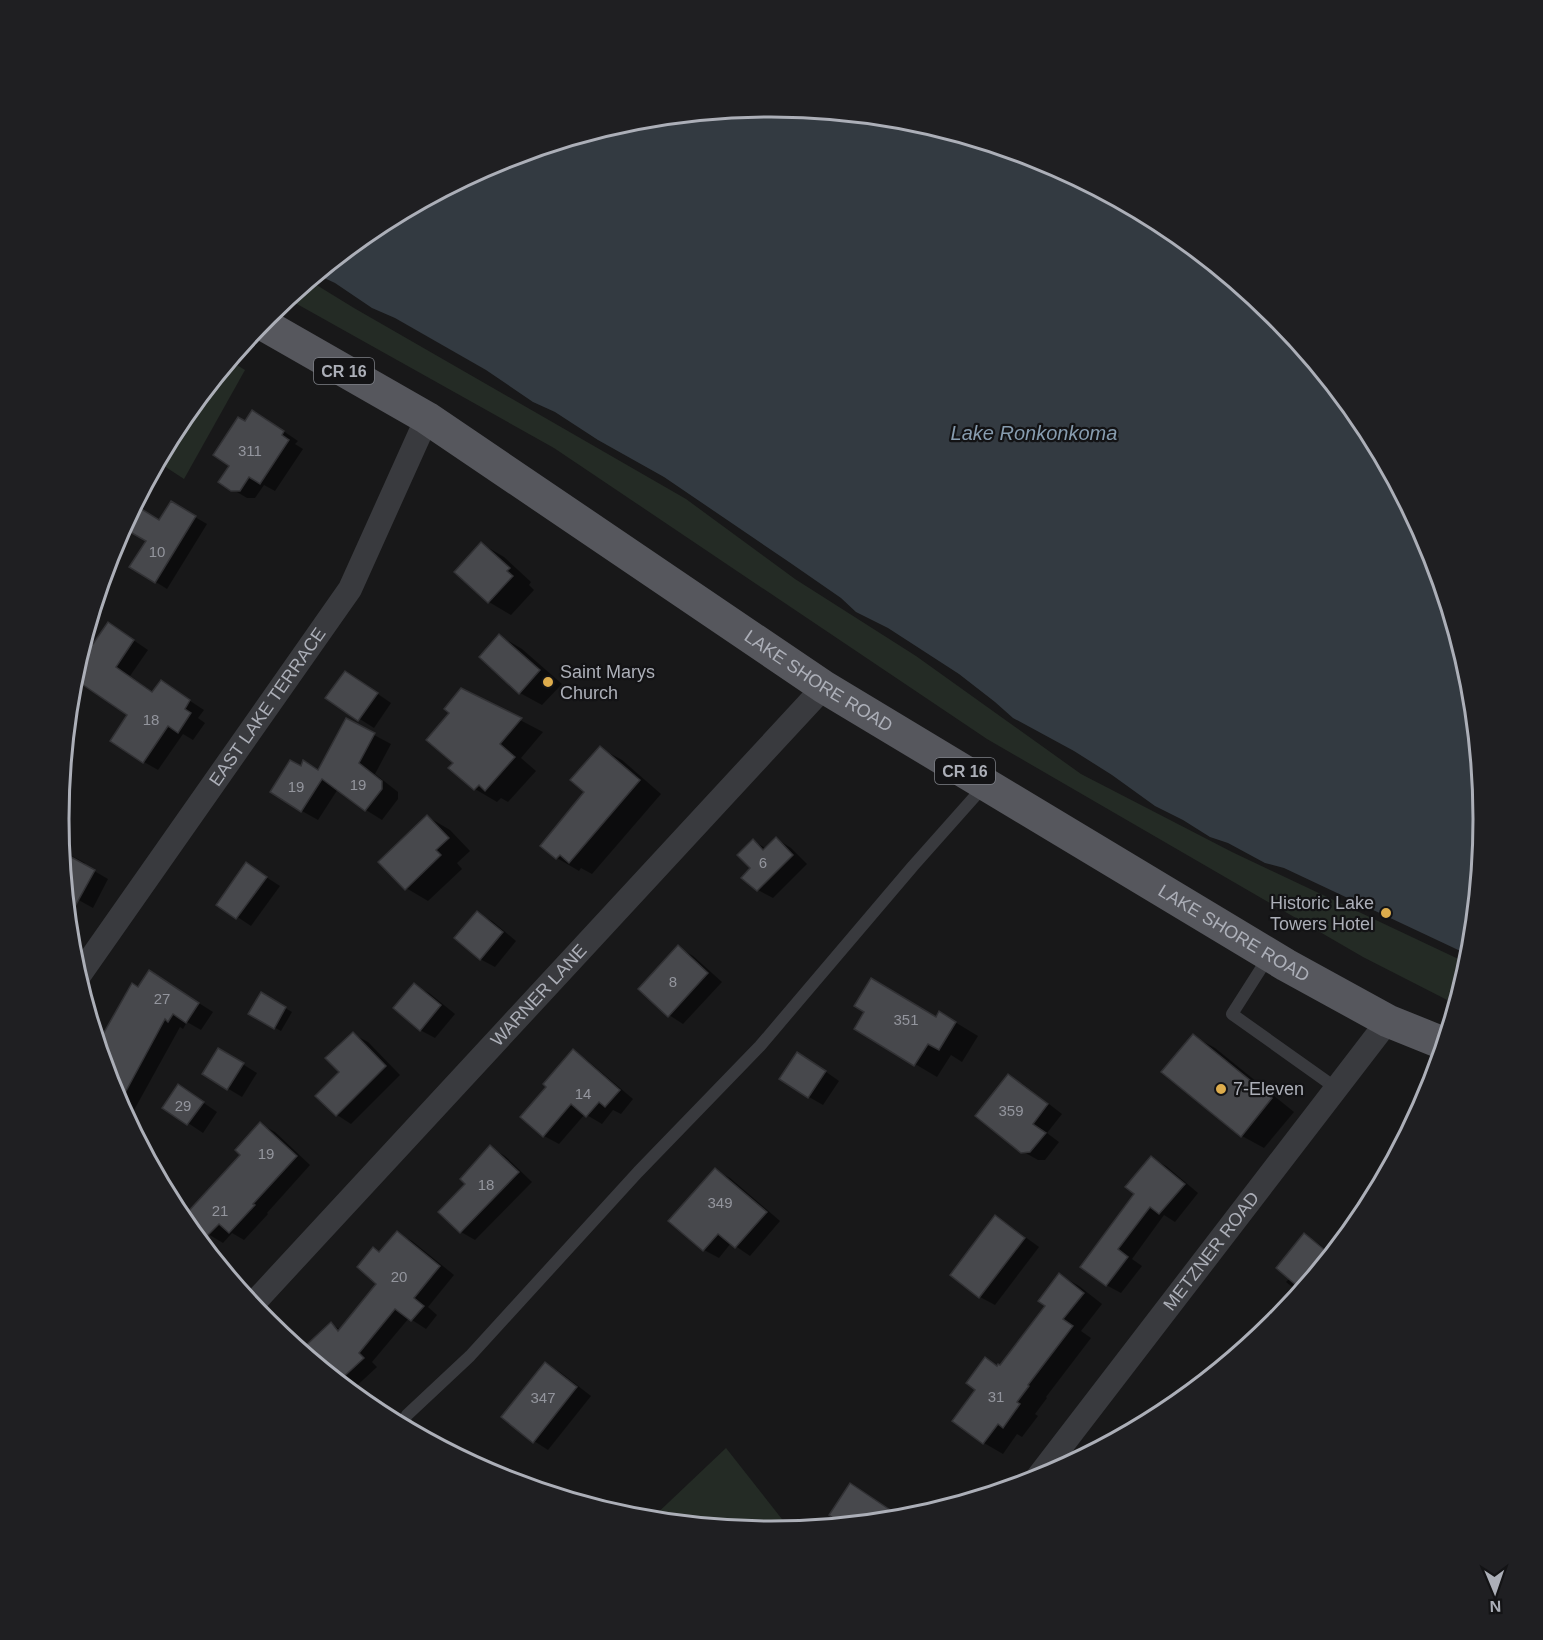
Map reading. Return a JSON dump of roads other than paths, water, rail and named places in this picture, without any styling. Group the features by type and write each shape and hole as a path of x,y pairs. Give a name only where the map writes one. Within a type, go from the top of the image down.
{"main road":[{"name":"LAKE SHORE ROAD","path":"270,328 427,418 824,687 1270,955 1388,1021"},
{"name":"CR 16","path":"1388,1021 1438,1041"}],"street":[{"name":"EAST LAKE TERRACE","path":"85,968 350,589 427,418"},
{"name":"WARNER LANE","path":"258,1299 824,687"},
{"name":"METZNER ROAD","path":"1046,1466 1388,1021"}],"lane":[{"path":"404,1418 470,1356 638,1172 760,1046 868,917 986,784"},
{"path":"1270,955 1232,1014 1336,1089"}],"water":[{"name":"Lake Ronkonkoma","path":"772,117 817,119 909,131 953,141 1040,171 1123,212 1162,236 1235,292 1300,357 1356,430 1402,509 1437,594 1461,683 1468,728 1474,820 1468,912 1462,952 1284,868 1265,863 1228,843 1210,837 1155,806 1074,751 1013,718 959,674 888,628 856,612 841,598 664,477 598,440 555,412 533,402 486,370 395,318 372,308 325,278 381,236 461,190 503,171 590,141 634,131 726,119"}],"place":[{"name":"Saint Marys Church","path":"548,682"},
{"name":"Historic Lake Towers Hotel","path":"1386,913"},
{"name":"7-Eleven","path":"1221,1089"}]}
